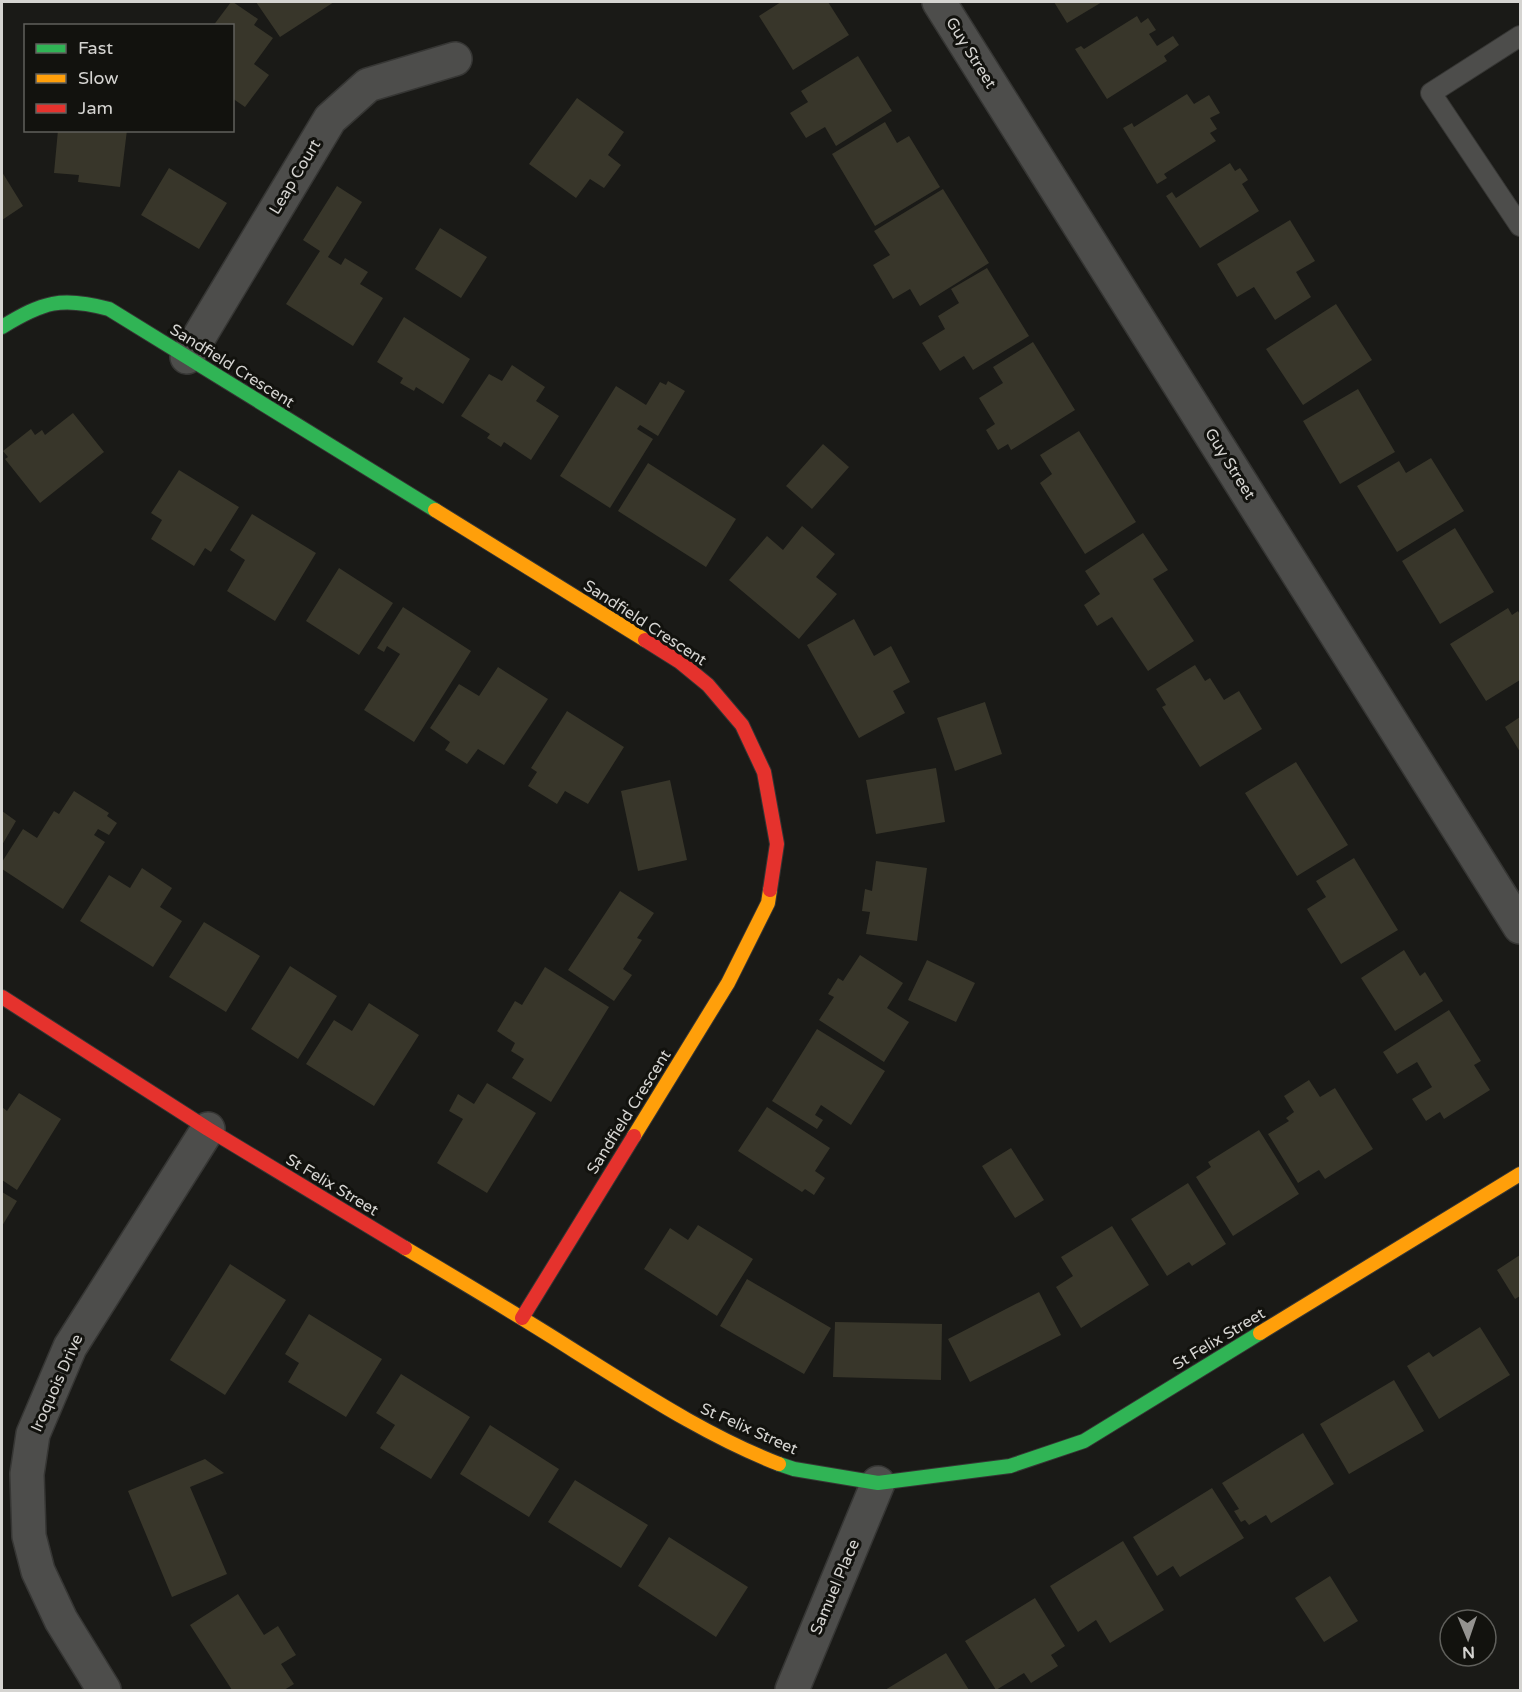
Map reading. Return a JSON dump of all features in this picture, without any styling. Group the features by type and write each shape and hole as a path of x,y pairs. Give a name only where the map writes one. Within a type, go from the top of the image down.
{"street":[{"name":"Guy Street","path":"939,2 1521,927"},
{"name":"Leap Court","path":"187,357 330,119 368,85 455,59"},
{"name":"Sandfield Crescent","path":"2,327 28,310 47,303 70,301 90,303 109,309 680,662 708,685 742,725 764,772 777,844 768,903 728,983 522,1318"},
{"name":"St Felix Street","path":"2,997 208,1129 522,1318 674,1413 754,1454 794,1469 878,1483 1010,1466 1084,1441 1521,1174"},
{"name":"Iroquois Drive","path":"104,1690 61,1620 38,1572 29,1536 27,1474 33,1434 70,1347 208,1129"},
{"name":"Samuel Place","path":"792,1690 878,1483"}],"lane":[{"path":"1521,36 1431,93 1521,226"}],"building":[{"path":"233,2 258,19 254,25 273,38 254,64 269,75 245,107 234,99 234,24 214,24"},
{"path":"256,2 334,2 280,37"},
{"path":"781,2 828,2 849,35 793,70 759,16"},
{"path":"1054,2 1102,2 1067,23"},
{"path":"1137,16 1141,23 1148,18 1156,30 1149,34 1157,46 1173,36 1179,45 1164,56 1167,61 1107,99 1075,49 1081,46 1084,49"},
{"path":"858,56 892,111 836,146 825,127 806,138 790,113 808,102 801,91"},
{"path":"1187,94 1194,104 1209,95 1220,113 1210,118 1217,129 1210,133 1216,141 1164,174 1167,178 1157,184 1123,128 1132,123 1134,127"},
{"path":"577,98 624,132 608,155 621,165 604,188 590,179 576,198 529,164"},
{"path":"885,122 897,143 909,136 940,187 875,226 832,154"},
{"path":"58,132 127,132 120,187 78,182 79,175 54,173"},
{"path":"1230,163 1235,171 1240,168 1245,175 1248,180 1242,184 1259,211 1200,248 1166,196 1172,192 1176,198"},
{"path":"169,168 227,203 199,249 141,215"},
{"path":"2,172 23,206 2,220"},
{"path":"337,186 362,202 328,257 341,265 345,258 368,272 360,284 383,298 353,346 286,304 320,251 303,240"},
{"path":"943,189 989,263 920,306 910,289 893,299 873,265 890,255 874,231"},
{"path":"1290,220 1315,261 1296,272 1311,297 1275,320 1254,287 1237,297 1217,264"},
{"path":"440,228 487,257 461,298 415,269"},
{"path":"987,268 1029,336 973,370 964,356 940,371 922,343 945,329 938,316 959,303 951,289"},
{"path":"1336,304 1372,360 1303,405 1266,349"},
{"path":"404,317 470,359 443,404 416,387 414,391 400,383 403,378 377,362"},
{"path":"1033,342 1075,410 1011,450 1008,444 998,450 986,430 995,424 979,398 1003,383 993,367"},
{"path":"512,365 545,387 536,401 559,416 531,460 504,442 501,447 487,438 490,434 461,416 489,374 502,381"},
{"path":"668,381 685,391 658,436 640,425 637,429 653,439 610,508 560,476 616,386 646,405 660,382 666,385"},
{"path":"1358,389 1395,452 1340,484 1303,421"},
{"path":"73,413 104,452 40,503 5,459 8,457 3,451 31,429 35,435 42,430 45,435"},
{"path":"1079,431 1136,522 1085,554 1040,483 1052,474 1040,455"},
{"path":"823,444 849,467 812,509 786,486"},
{"path":"1431,458 1464,511 1397,552 1357,486 1399,461 1406,473"},
{"path":"648,463 736,519 706,567 618,511"},
{"path":"179,470 239,507 211,552 205,548 194,566 151,539 162,520 151,513"},
{"path":"252,514 316,553 275,621 227,591 245,560 230,550"},
{"path":"802,526 835,554 816,577 837,594 799,639 729,580 767,536 783,550"},
{"path":"1455,528 1494,592 1440,624 1402,561"},
{"path":"1143,533 1168,570 1153,579 1194,641 1148,671 1112,617 1097,626 1084,605 1100,594 1085,571"},
{"path":"339,568 393,603 359,655 306,621"},
{"path":"403,607 471,651 414,742 364,710 400,654 387,646 384,652 377,648"},
{"path":"1508,608 1512,615 1518,611 1520,615 1520,680 1486,701 1450,644"},
{"path":"854,619 874,656 891,646 910,682 893,691 905,713 859,738 807,645"},
{"path":"1195,665 1205,681 1210,678 1224,700 1239,691 1262,729 1200,767 1162,707 1166,705 1156,689"},
{"path":"498,667 548,699 504,765 478,749 467,764 445,750 450,742 430,728 459,684 479,696"},
{"path":"985,702 1002,754 955,771 937,718"},
{"path":"567,711 624,747 588,804 565,791 557,804 528,786 537,772 531,768"},
{"path":"1520,717 1520,752 1505,727"},
{"path":"1296,762 1348,845 1297,876 1245,793"},
{"path":"936,768 945,822 876,834 866,780"},
{"path":"670,780 687,860 638,871 621,791"},
{"path":"74,791 109,813 107,816 117,823 109,835 98,829 94,835 105,842 63,909 2,869 2,862 23,829 37,838 54,811 59,814"},
{"path":"2,811 16,821 2,845"},
{"path":"1354,858 1398,930 1341,964 1307,909 1326,897 1316,881"},
{"path":"876,861 927,868 917,941 866,934 870,912 862,911 865,889 872,891"},
{"path":"142,868 172,888 160,907 182,921 153,967 80,921 109,875 130,888"},
{"path":"620,891 654,913 637,938 642,940 623,969 632,975 614,1001 568,970"},
{"path":"204,922 260,956 226,1012 169,977"},
{"path":"1404,950 1420,976 1425,972 1443,1001 1395,1031 1361,978"},
{"path":"860,955 903,983 887,1008 909,1022 884,1062 819,1020 834,997 828,994 838,978 843,981"},
{"path":"927,960 975,983 956,1022 908,1000"},
{"path":"290,966 337,996 298,1059 251,1029"},
{"path":"545,967 609,1007 551,1102 512,1078 524,1059 511,1051 515,1043 497,1031 515,1001 522,1005"},
{"path":"369,1003 419,1035 374,1106 306,1064 334,1020 352,1031"},
{"path":"1449,1010 1481,1061 1474,1065 1490,1090 1444,1119 1440,1112 1426,1121 1412,1099 1432,1087 1417,1062 1397,1074 1383,1052"},
{"path":"817,1029 885,1071 851,1125 821,1105 815,1115 823,1120 817,1129 772,1101"},
{"path":"1309,1080 1320,1097 1335,1088 1373,1149 1325,1179 1319,1170 1298,1183 1268,1134 1289,1121 1286,1118 1294,1112 1284,1096"},
{"path":"487,1083 536,1113 487,1193 437,1163 463,1119 449,1111 458,1094 474,1104"},
{"path":"19,1093 61,1119 17,1190 2,1180 2,1107 7,1111"},
{"path":"767,1107 830,1148 815,1171 825,1178 814,1195 805,1189 802,1192 738,1151"},
{"path":"1259,1130 1299,1194 1233,1236 1196,1177 1211,1167 1208,1162"},
{"path":"1011,1148 1044,1200 1015,1218 982,1166"},
{"path":"1188,1183 1226,1244 1192,1266 1189,1262 1167,1276 1131,1219"},
{"path":"2,1192 17,1201 2,1226"},
{"path":"698,1225 753,1259 717,1316 644,1269 670,1228 688,1240"},
{"path":"1112,1226 1149,1285 1081,1328 1056,1287 1073,1276 1061,1257"},
{"path":"1520,1255 1520,1296 1515,1299 1497,1270"},
{"path":"230,1264 286,1300 225,1395 170,1360"},
{"path":"747,1279 831,1328 804,1374 720,1326"},
{"path":"1039,1292 1061,1335 970,1382 948,1339"},
{"path":"309,1314 382,1359 346,1417 288,1382 299,1363 285,1354"},
{"path":"835,1322 942,1324 941,1380 833,1377"},
{"path":"1480,1327 1510,1375 1439,1419 1407,1366 1429,1352 1433,1357"},
{"path":"401,1374 470,1417 431,1479 380,1448 395,1425 376,1413"},
{"path":"1394,1380 1424,1431 1349,1474 1320,1424"},
{"path":"490,1425 559,1469 529,1517 460,1474"},
{"path":"1303,1433 1334,1484 1271,1523 1266,1515 1249,1525 1245,1520 1241,1522 1234,1511 1239,1509 1222,1483"},
{"path":"205,1459 224,1473 190,1487 227,1574 172,1597 128,1491"},
{"path":"575,1480 648,1525 621,1568 548,1522"},
{"path":"1212,1488 1244,1538 1180,1577 1173,1566 1157,1576 1133,1537"},
{"path":"669,1537 748,1587 716,1637 638,1586"},
{"path":"1123,1541 1164,1610 1110,1643 1096,1620 1078,1632 1050,1586"},
{"path":"1330,1576 1358,1621 1324,1642 1295,1598"},
{"path":"238,1594 264,1635 278,1626 296,1655 281,1664 294,1684 284,1690 232,1690 190,1625"},
{"path":"1035,1598 1065,1646 1051,1655 1058,1666 1031,1683 1024,1673 996,1690 965,1641"},
{"path":"946,1653 969,1690 885,1690"}],"traffic: fast":[{"path":"2,327 29,312 53,304 78,303 109,309 435,510"},
{"path":"779,1464 794,1469 878,1483 1010,1466 1084,1441 1260,1333"}],"traffic: slow":[{"path":"435,510 645,640"},
{"path":"634,1136 728,983 768,903 770,890"},
{"path":"1260,1333 1520,1174"},
{"path":"405,1248 675,1413 752,1453 779,1464"}],"traffic: jam":[{"path":"645,640 680,662 708,685 742,725 764,772 777,844 770,890"},
{"path":"2,997 208,1129 405,1248"},
{"path":"522,1318 634,1136"}]}
